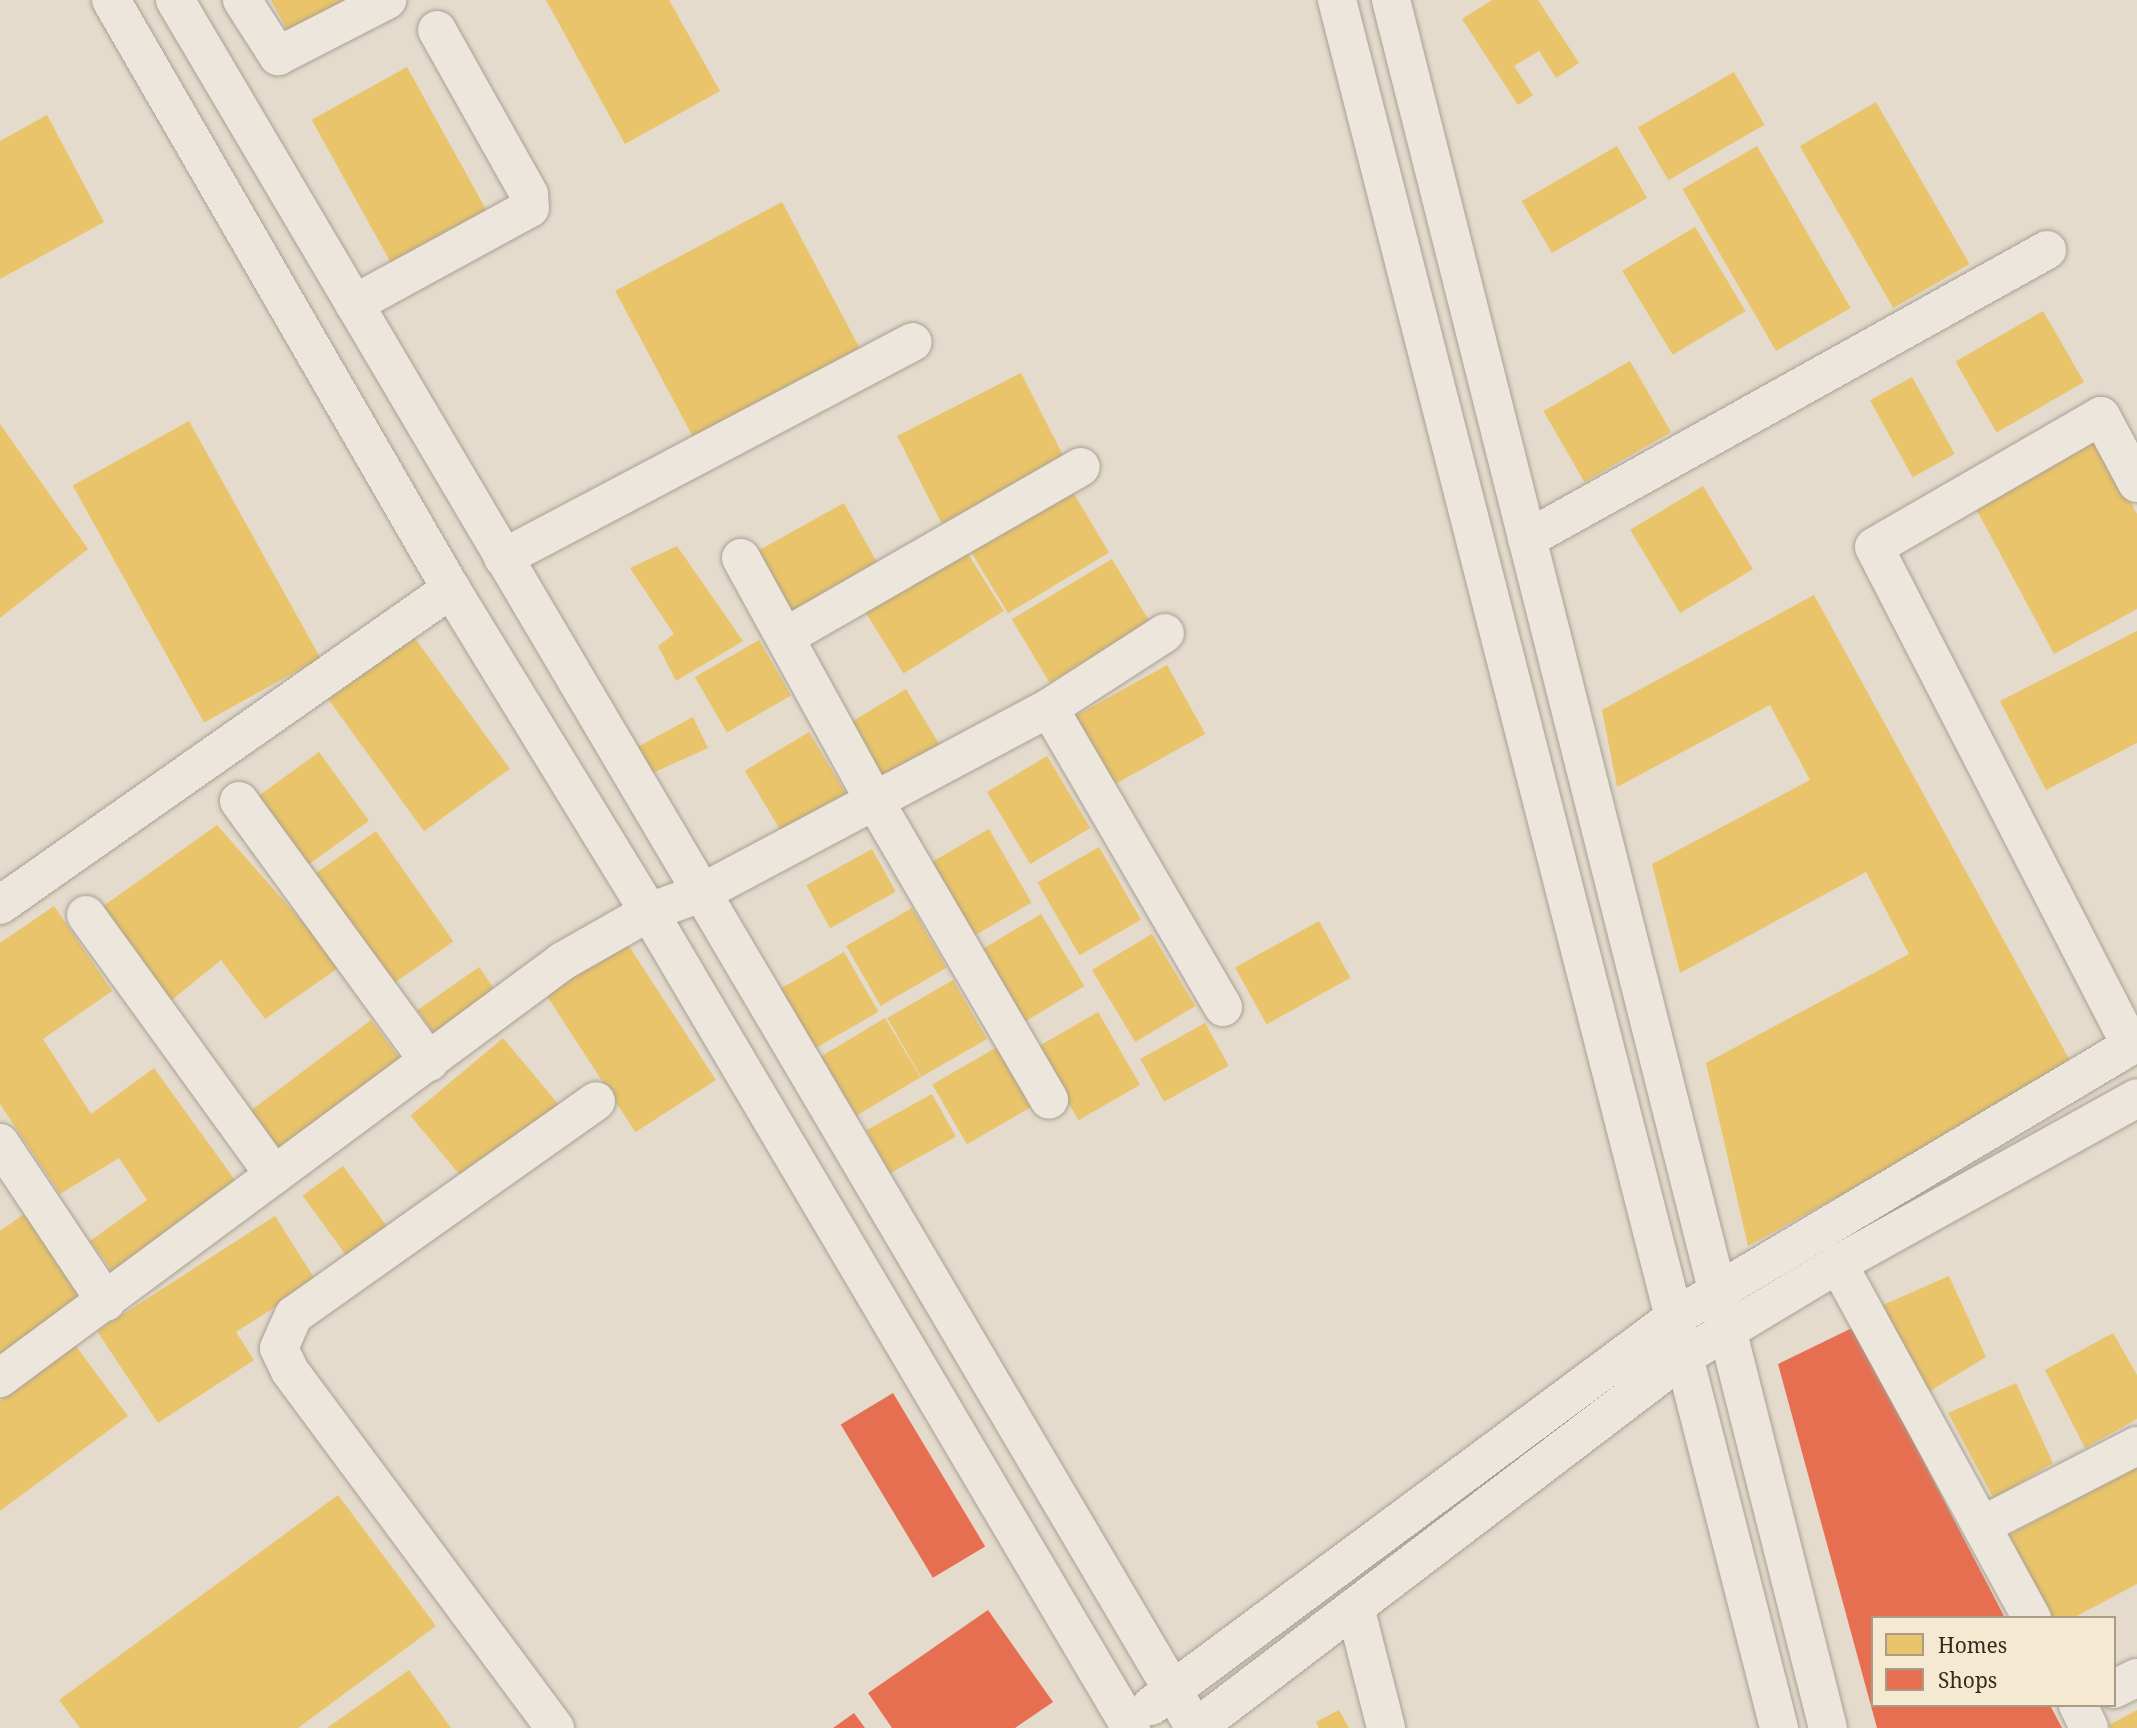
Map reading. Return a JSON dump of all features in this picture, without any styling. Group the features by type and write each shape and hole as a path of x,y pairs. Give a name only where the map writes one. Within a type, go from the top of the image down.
{"street":[{"path":"111,0 451,589 649,912 1127,1726 1675,1317 2134,1044 1874,547 2101,416 2137,483"},
{"path":"175,0 1196,1728 1685,1356 1838,1264 2137,1098"},
{"path":"243,0 278,56 387,0"},
{"path":"1337,0 1779,1728"},
{"path":"1391,0 1828,1728"},
{"path":"354,304 530,208 529,194 437,30"},
{"path":"1527,539 2047,250"},
{"path":"503,558 914,342"},
{"path":"785,637 1081,467"},
{"path":"741,558 874,800 1049,1100"},
{"path":"0,905 451,589"},
{"path":"0,1378 563,961 649,912 701,893 1048,708 1164,634"},
{"path":"1048,708 1223,1007"},
{"path":"239,802 429,1062"},
{"path":"86,915 274,1175"},
{"path":"555,1728 290,1371 279,1348 294,1315 596,1101"},
{"path":"0,1143 106,1302"},
{"path":"1838,1264 2031,1616"},
{"path":"1983,1525 2137,1446"},
{"path":"1355,1607 1386,1728"},
{"path":"2116,1688 2137,1678"}],"building: Homes":[{"path":"271,0 363,0 292,39"},
{"path":"546,0 669,0 720,91 625,144"},
{"path":"1492,0 1538,0 1579,63 1556,78 1539,51 1514,66 1533,95 1518,105 1462,19"},
{"path":"407,67 487,211 392,264 312,120"},
{"path":"1734,72 1764,125 1668,180 1638,128"},
{"path":"1876,102 1970,264 1893,308 1800,146"},
{"path":"47,115 104,222 0,279 0,141"},
{"path":"1617,146 1647,198 1552,253 1522,201"},
{"path":"1757,146 1850,308 1776,351 1683,189"},
{"path":"782,202 860,349 693,437 615,291"},
{"path":"1695,227 1745,311 1673,355 1622,271"},
{"path":"2043,311 2084,382 1997,433 1956,362"},
{"path":"1630,361 1671,432 1584,482 1543,411"},
{"path":"1021,373 1065,460 942,523 897,436"},
{"path":"1912,377 1955,454 1913,477 1870,400"},
{"path":"189,421 320,658 204,723 73,485"},
{"path":"0,424 88,549 0,618"},
{"path":"2097,439 2137,514 2137,609 2054,654 1974,505"},
{"path":"1703,486 1753,569 1680,613 1630,530"},
{"path":"1071,489 1109,552 1008,613 970,550"},
{"path":"844,503 878,565 784,617 750,555"},
{"path":"677,546 743,641 676,681 658,646 674,634 630,568"},
{"path":"965,549 1004,611 904,673 865,612"},
{"path":"1112,559 1150,622 1050,683 1012,619"},
{"path":"1814,595 2074,1068 1748,1246 1706,1063 1909,954 1866,872 1680,973 1652,864 1810,780 1770,705 1617,787 1602,710"},
{"path":"2137,631 2137,743 2046,790 2000,701"},
{"path":"414,637 510,769 424,831 328,699"},
{"path":"759,640 791,695 727,732 695,677"},
{"path":"1167,665 1205,734 1113,785 1074,716"},
{"path":"906,689 943,751 887,785 849,723"},
{"path":"693,717 708,748 646,776 632,750"},
{"path":"809,732 846,793 781,831 745,771"},
{"path":"319,752 369,821 307,866 257,797"},
{"path":"1047,756 1090,828 1030,864 987,792"},
{"path":"217,825 341,966 265,1019 221,960 168,1003 102,907"},
{"path":"989,829 1032,903 971,938 928,864"},
{"path":"376,831 453,942 390,986 313,875"},
{"path":"1099,847 1141,920 1080,955 1038,882"},
{"path":"872,849 896,892 830,928 806,885"},
{"path":"54,906 112,991 43,1039 91,1114 154,1068 237,1183 114,1273 90,1241 147,1200 119,1158 60,1194 0,1104 0,943"},
{"path":"912,908 946,968 881,1006 846,946"},
{"path":"1041,914 1084,986 1024,1022 981,950"},
{"path":"1319,921 1351,978 1267,1024 1235,968"},
{"path":"1152,934 1195,1006 1135,1042 1092,970"},
{"path":"625,940 716,1080 635,1132 544,992"},
{"path":"844,952 878,1012 812,1050 777,990"},
{"path":"479,967 502,1000 441,1043 418,1010"},
{"path":"953,980 987,1039 921,1077 887,1018"},
{"path":"1098,1012 1140,1085 1079,1120 1037,1048"},
{"path":"885,1018 921,1077 856,1116 821,1057"},
{"path":"371,1020 403,1063 280,1156 247,1113"},
{"path":"1205,1023 1229,1066 1164,1102 1140,1059"},
{"path":"503,1038 563,1110 471,1188 410,1116"},
{"path":"999,1046 1034,1106 967,1144 932,1084"},
{"path":"932,1094 956,1137 890,1173 866,1130"},
{"path":"343,1166 394,1236 353,1265 303,1195"},
{"path":"27,1212 86,1296 0,1357 0,1231"},
{"path":"275,1216 316,1281 236,1332 254,1360 158,1423 97,1331"},
{"path":"1949,1276 1986,1357 1927,1393 1881,1306"},
{"path":"2113,1333 2137,1375 2137,1419 2085,1448 2045,1370"},
{"path":"75,1345 128,1416 0,1511 0,1401"},
{"path":"2016,1383 2053,1463 1994,1499 1948,1413"},
{"path":"2137,1467 2137,1584 2077,1616 2052,1616 2009,1535"},
{"path":"338,1495 436,1626 298,1728 80,1728 59,1700"},
{"path":"409,1670 451,1728 327,1728"},
{"path":"1339,1710 1349,1728 1319,1728 1316,1722"},
{"path":"2137,1710 2137,1728 2111,1728 2109,1725"}],"building: Shops":[{"path":"1854,1327 2004,1616 1871,1616 1871,1706 1778,1364"},
{"path":"893,1393 985,1546 933,1578 841,1424"},
{"path":"988,1610 1053,1702 1015,1728 892,1728 868,1693"},
{"path":"1871,1707 2051,1707 2062,1728 1877,1728"},
{"path":"854,1713 865,1728 833,1728"}]}
